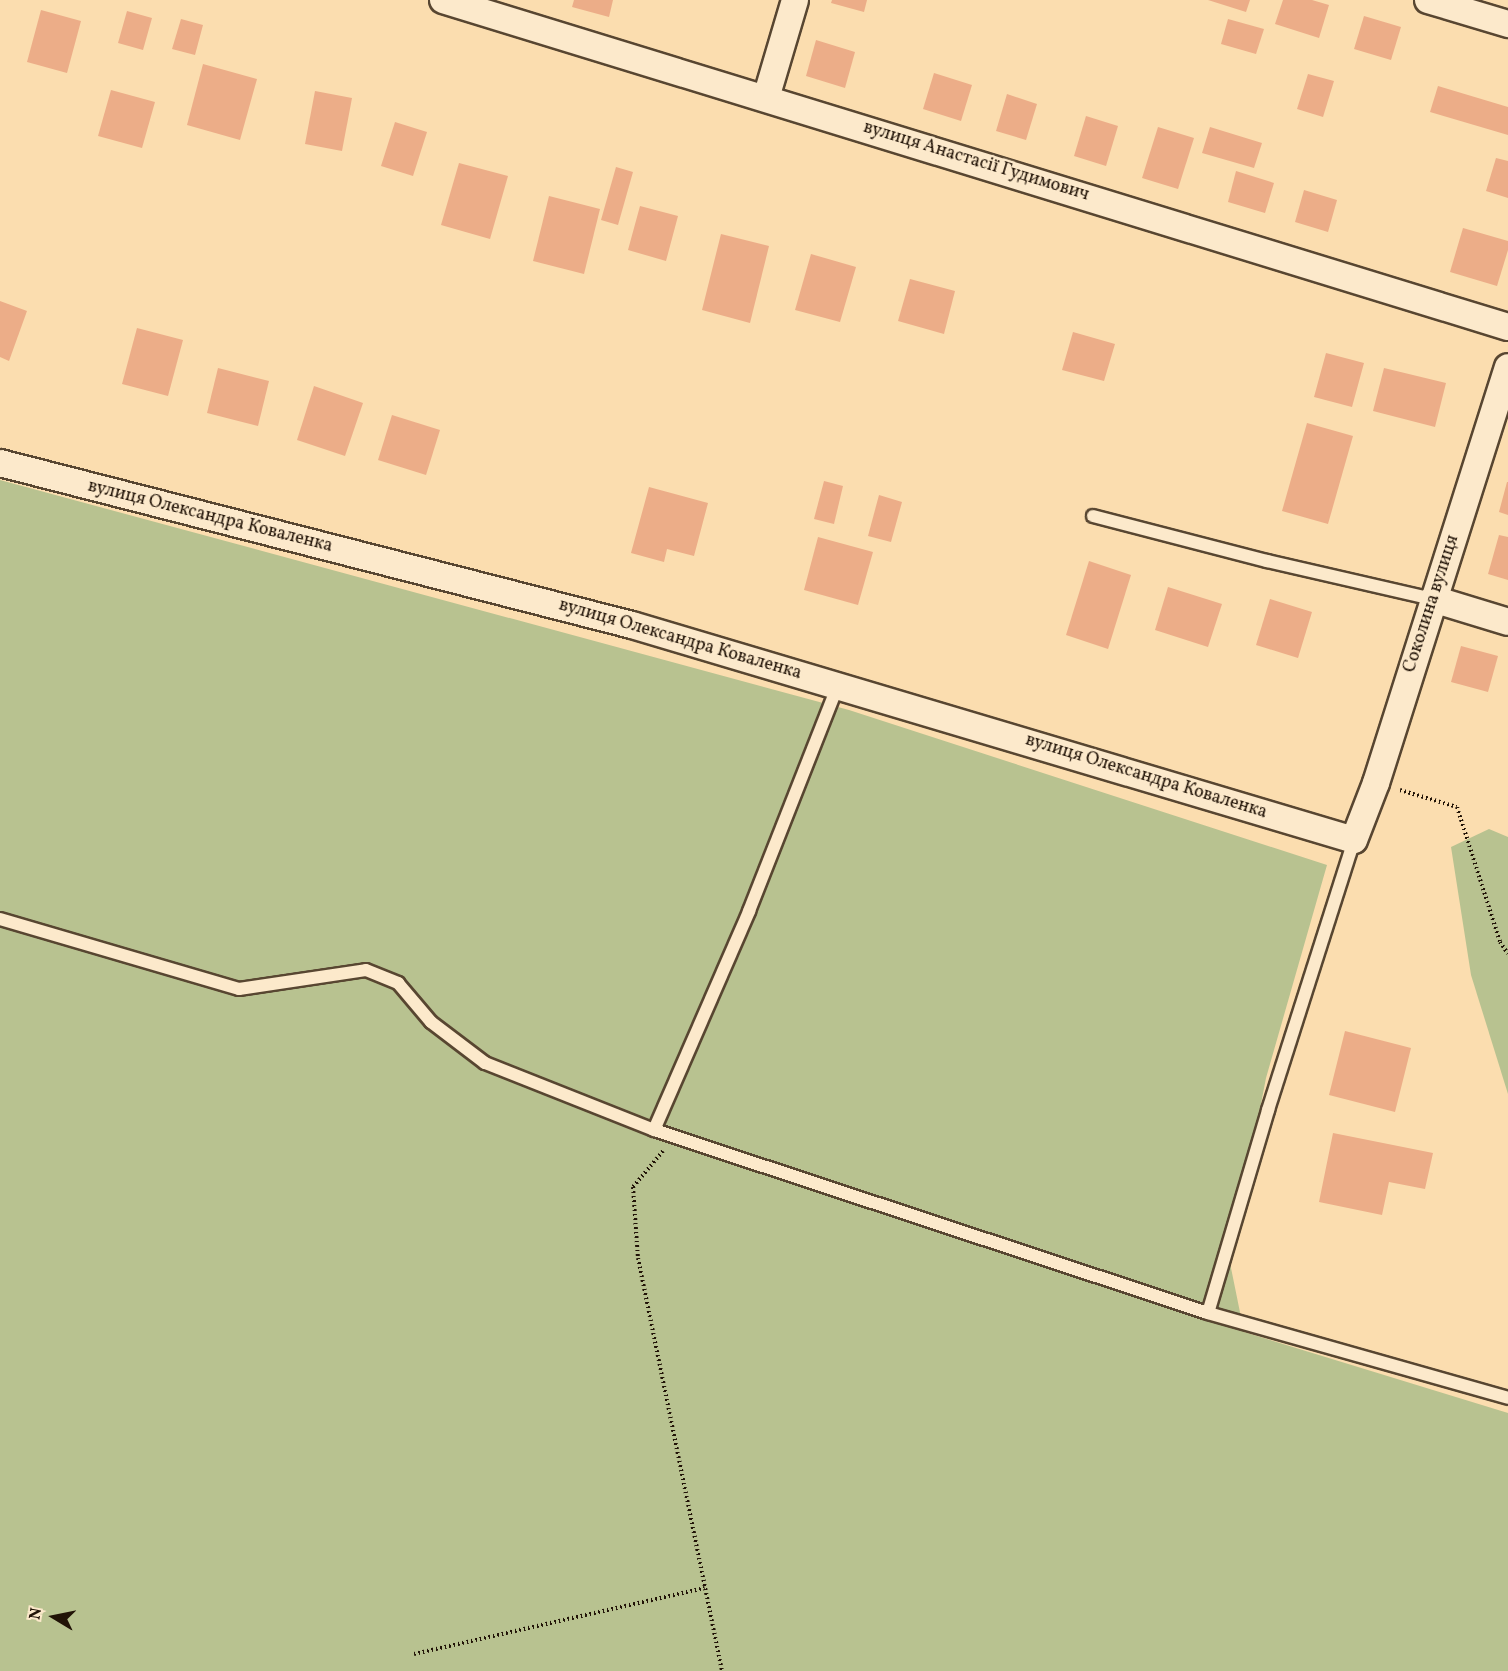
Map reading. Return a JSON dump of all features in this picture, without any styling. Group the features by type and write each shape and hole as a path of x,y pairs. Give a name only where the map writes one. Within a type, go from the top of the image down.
{"street":[{"name":"вулиця Анастасії Гудимович","path":"442,0 1508,327"},
{"path":"766,98 795,0"},
{"path":"1428,0 1508,24"},
{"name":"Соколина вулиця","path":"1354,840 1376,783 1508,367"},
{"name":"вулиця Олександра Коваленка","path":"0,463 632,625 1354,840"},
{"path":"1433,599 1508,622"}],"lane":[{"path":"1093,516 1267,561 1433,599"},
{"path":"654,1130 749,910 838,685"},
{"path":"1208,1313 1268,1110 1354,840"},
{"path":"0,919 239,989 366,970 398,983 431,1022 485,1063 654,1130 1208,1313 1508,1398"}],"path":[{"path":"1376,783 1457,807 1500,942 1508,954"},
{"path":"675,1137 633,1187 638,1258 722,1671"},
{"path":"414,1654 705,1588"}],"green space":[{"path":"0,480 849,710 1327,865 1266,1078 1230,1263 1244,1332 1508,1413 1508,1671 0,1671"},
{"path":"1489,829 1508,837 1508,1094 1471,975 1451,847"}],"building":[{"path":"574,0 613,0 609,17 572,7"},
{"path":"832,0 867,0 864,12 831,3"},
{"path":"1208,0 1250,0 1246,12"},
{"path":"1283,0 1312,0 1329,5 1319,38 1275,24"},
{"path":"41,10 81,21 67,73 27,62"},
{"path":"127,11 152,18 143,50 118,43"},
{"path":"1364,16 1401,27 1391,60 1354,49"},
{"path":"181,19 203,25 195,55 172,49"},
{"path":"1228,19 1264,29 1256,54 1221,44"},
{"path":"816,40 855,52 845,88 806,76"},
{"path":"203,64 257,79 240,140 187,125"},
{"path":"934,73 972,85 961,121 923,109"},
{"path":"1308,74 1334,81 1323,117 1297,109"},
{"path":"1438,86 1508,107 1508,135 1430,112"},
{"path":"111,90 155,102 142,148 98,136"},
{"path":"315,91 352,98 342,151 305,144"},
{"path":"1007,94 1037,104 1026,140 996,131"},
{"path":"1086,116 1118,126 1106,166 1074,156"},
{"path":"395,122 427,132 413,176 381,166"},
{"path":"1158,127 1194,138 1178,189 1142,178"},
{"path":"1210,127 1262,143 1254,168 1202,153"},
{"path":"1496,158 1508,161 1508,198 1486,191"},
{"path":"459,163 508,176 490,239 441,225"},
{"path":"616,167 633,172 618,225 601,220"},
{"path":"1236,171 1274,183 1265,213 1228,202"},
{"path":"1304,190 1337,200 1328,232 1295,222"},
{"path":"549,196 600,209 584,274 533,261"},
{"path":"640,206 678,216 666,261 628,250"},
{"path":"1463,228 1508,241 1508,250 1497,286 1450,272"},
{"path":"721,234 769,246 750,323 702,310"},
{"path":"811,254 856,267 840,322 795,310"},
{"path":"910,279 955,291 944,334 898,321"},
{"path":"0,301 27,311 9,361 0,357"},
{"path":"137,328 183,340 168,396 122,384"},
{"path":"1073,332 1115,344 1104,381 1062,370"},
{"path":"1326,353 1364,363 1352,407 1314,397"},
{"path":"218,368 269,381 258,426 207,413"},
{"path":"1384,368 1446,383 1435,427 1373,411"},
{"path":"314,386 363,403 345,456 297,440"},
{"path":"392,415 440,430 426,475 378,460"},
{"path":"1307,423 1353,436 1328,524 1282,511"},
{"path":"824,481 843,486 834,524 814,519"},
{"path":"1508,482 1508,515 1499,512"},
{"path":"649,487 708,503 694,556 667,549 664,562 631,553"},
{"path":"879,495 902,502 891,542 868,536"},
{"path":"1499,535 1508,537 1508,580 1488,574"},
{"path":"818,537 873,552 858,605 804,590"},
{"path":"1089,561 1131,575 1108,649 1066,635"},
{"path":"1168,587 1222,604 1208,647 1155,630"},
{"path":"1270,599 1312,612 1298,658 1256,645"},
{"path":"1461,646 1498,656 1488,692 1451,682"},
{"path":"1345,1031 1411,1048 1395,1112 1329,1095"},
{"path":"1333,1133 1433,1153 1425,1189 1389,1182 1382,1215 1319,1202"}]}
